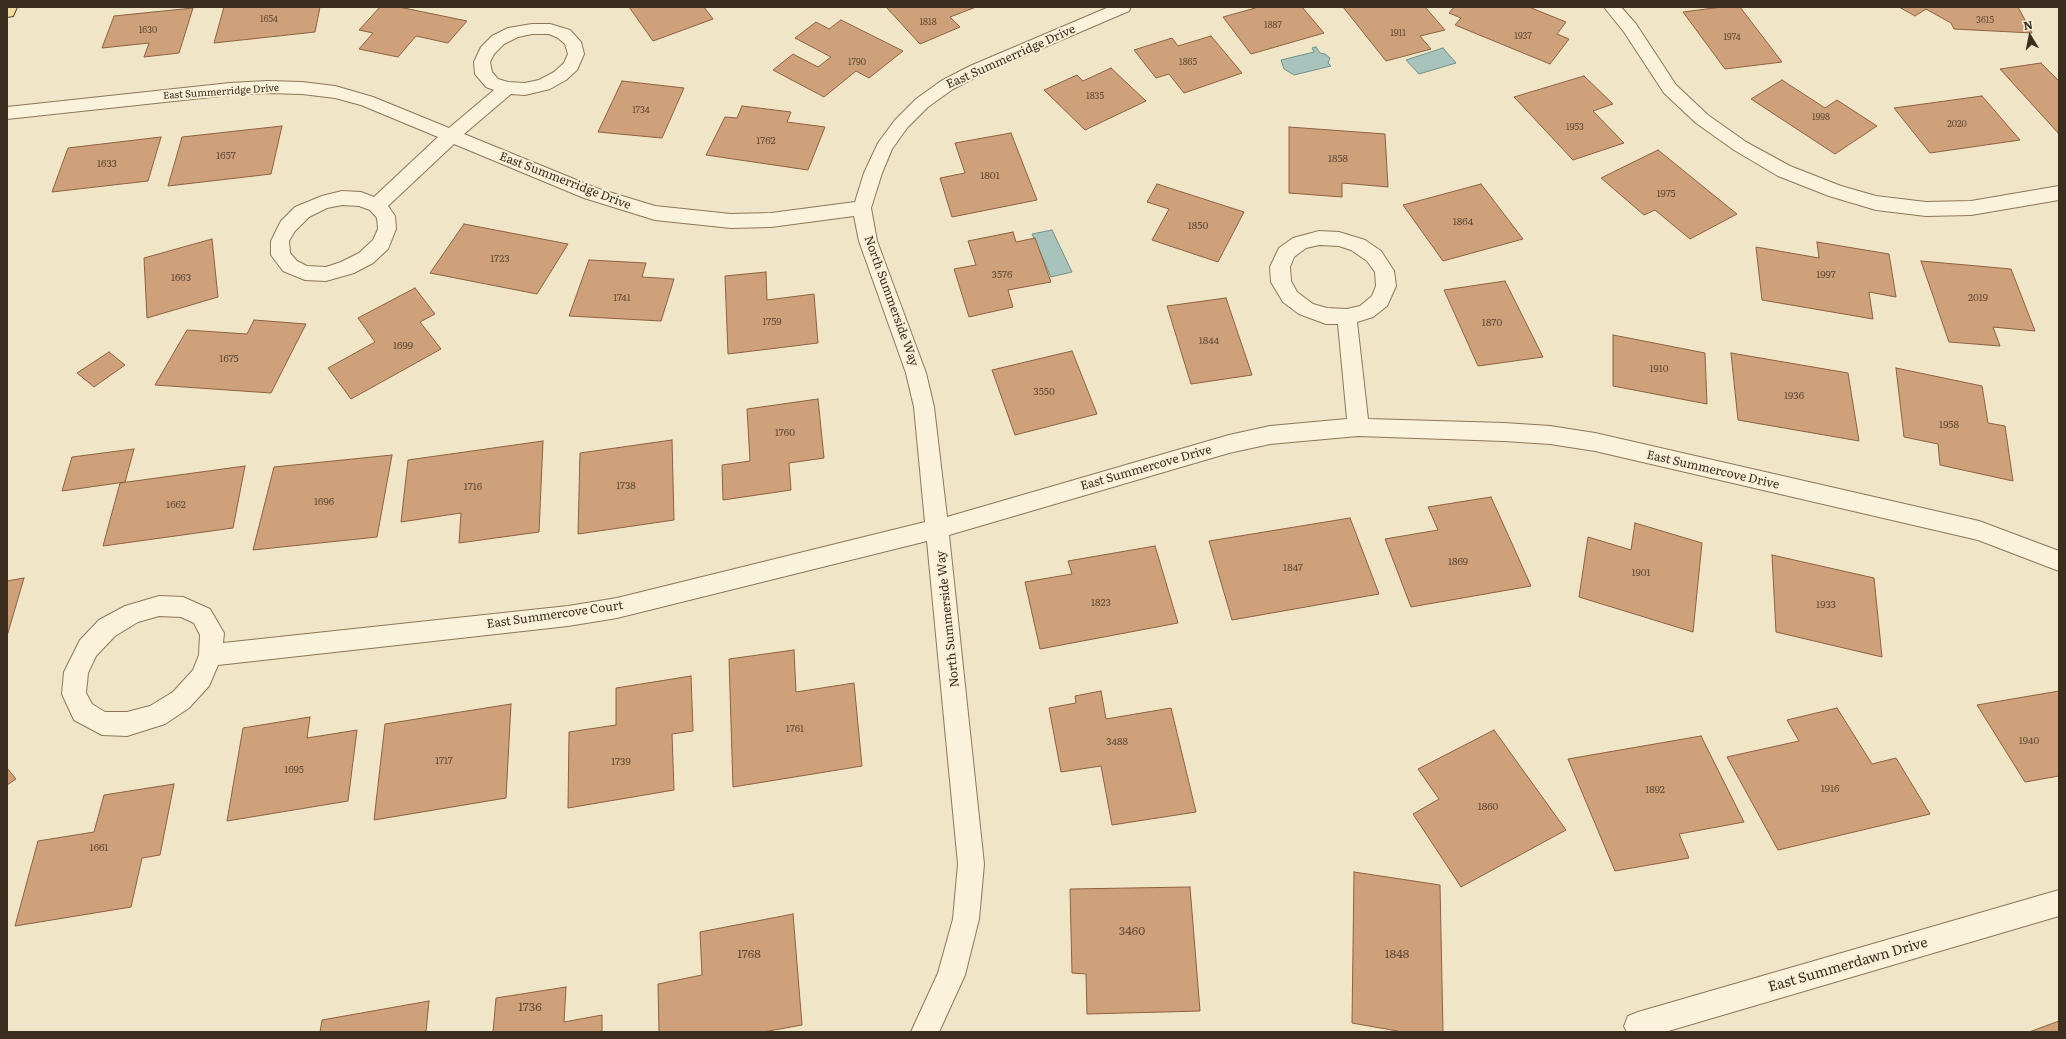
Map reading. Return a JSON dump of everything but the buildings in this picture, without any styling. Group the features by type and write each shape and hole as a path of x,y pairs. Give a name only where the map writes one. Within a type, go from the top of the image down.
{"main road":[{"path":"7,12 9,7"}],"street":[{"name":"East Summerridge Drive","path":"7,113 267,86 335,92 366,101 590,193 621,204 655,213 716,220 771,220 862,208 873,173 884,147 901,124 922,103 947,85 976,70 1123,7"},
{"path":"1612,7 1630,28 1670,89 1697,114 1740,146 1784,171 1835,191 1876,203 1926,209 1971,208 2059,193"},
{"path":"377,205 507,88 525,89 544,85 560,76 571,66 574,60 576,54 574,42 564,34 550,29 532,29 514,32 498,40 487,50 482,62 484,74 492,83 507,88"},
{"path":"342,198 361,199 377,205 386,216 387,229 380,244 366,258 347,268 326,274 305,273 290,266 281,255 280,241 288,226 309,209 322,203 342,198"},
{"name":"North Summerside Way","path":"862,208 868,241 916,373 924,407 938,529 971,864 965,926 951,975 925,1032"},
{"path":"1319,238 1339,239 1358,245 1374,256 1384,271 1386,286 1380,301 1366,312 1347,317 1326,316 1306,309 1290,297 1281,282 1280,267 1286,253 1300,243 1319,238"},
{"path":"1347,317 1358,427"},
{"name":"East Summercove Drive","path":"938,529 1229,444 1270,435 1358,427 1504,432 1550,435 1595,442 1979,532 2059,561"},
{"name":"East Summercove Court","path":"211,655 568,616 617,608 938,529"},
{"path":"159,606 183,607 202,616 212,633 211,655 201,678 181,700 156,716 128,724 102,723 83,712 74,694 76,672 88,648 107,628 133,613 159,606"},
{"name":"East Summerdawn Drive","path":"1638,1026 2059,903"}],"water":[{"path":"1316,47 1320,53 1325,54 1330,58 1328,63 1331,66 1294,75 1284,69 1281,60 1314,52 1312,48"},
{"path":"1443,48 1456,63 1419,74 1406,60"},
{"path":"1052,230 1072,272 1051,277 1032,234"}]}
